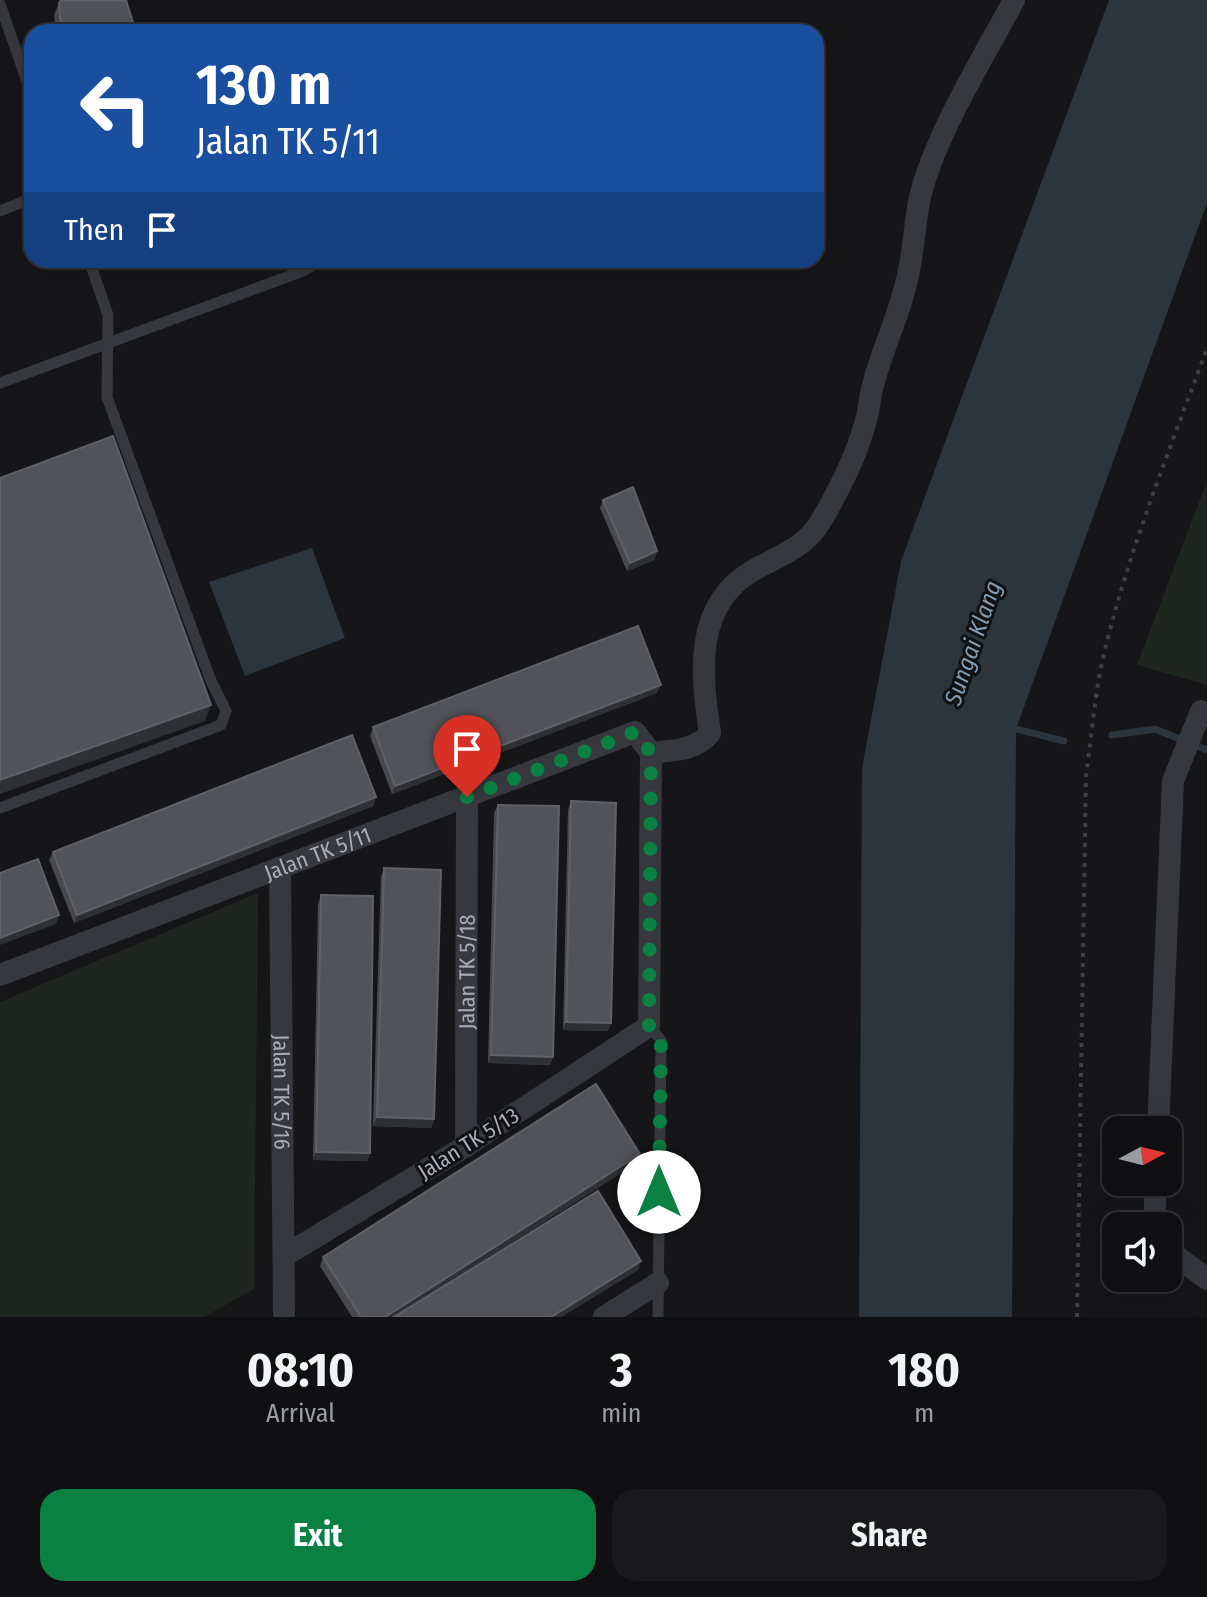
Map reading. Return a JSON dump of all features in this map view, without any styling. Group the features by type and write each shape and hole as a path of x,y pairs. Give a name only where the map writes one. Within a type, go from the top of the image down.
{"street":[{"path":"649,1026 651,753 691,747 702,743 710,733 702,664 706,635 715,610 731,586 803,544 820,523 846,472 865,427 873,385 897,316 909,272 920,198 931,162 1014,0"},
{"path":"1159,1116 1173,781 1204,703"},
{"name":"Jalan TK 5/11","path":"0,975 635,732 651,753"},
{"name":"Jalan TK 5/18","path":"466,1146 467,797"},
{"name":"Jalan TK 5/16","path":"280,868 284,1317"},
{"name":"Jalan TK 5/13","path":"284,1256 466,1146 649,1026"},
{"path":"1182,1260 1207,1279"},
{"path":"604,1317 658,1283"}],"lane":[{"path":"0,4 24,73"},
{"path":"0,211 24,201"},
{"path":"0,808 221,725 226,711 211,681 107,397 108,315 92,268"},
{"path":"0,383 308,268"},
{"path":"649,1026 661,1040 658,1317"}],"path":[{"path":"1077,1317 1086,776 1092,726 1101,668 1124,587 1207,348"}],"shaded area":[{"path":"1207,481 1207,685 1137,665"},
{"path":"258,893 254,1289 204,1317 0,1317 0,1002"}],"water":[{"name":"Sungai Klang","path":"1109,0 1207,0 1207,203 1016,729 1012,1317 859,1317 862,768 901,561"},
{"path":"312,548 345,638 245,676 209,582"}],"building":[{"path":"61,0 126,0 134,24 62,24"},
{"path":"113,436 211,705 0,780 0,478"},
{"path":"633,487 657,551 630,563 603,500"},
{"path":"638,626 661,685 395,786 373,727"},
{"path":"352,735 376,797 77,915 53,852"},
{"path":"571,801 616,803 611,1023 566,1022"},
{"path":"498,805 559,806 553,1057 491,1055"},
{"path":"38,859 59,915 0,938 0,873"},
{"path":"384,868 441,870 434,1119 377,1117"},
{"path":"321,895 373,896 370,1153 316,1152"},
{"path":"596,1084 640,1154 385,1317 361,1317 323,1257"},
{"path":"598,1191 641,1261 551,1317 394,1317"}],"waterway":[{"path":"1008,727 1064,741"},
{"path":"1112,735 1155,729 1207,750"}],"route":[{"path":"467,797 635,732 651,753 649,1026 661,1040 659,1192"}]}
